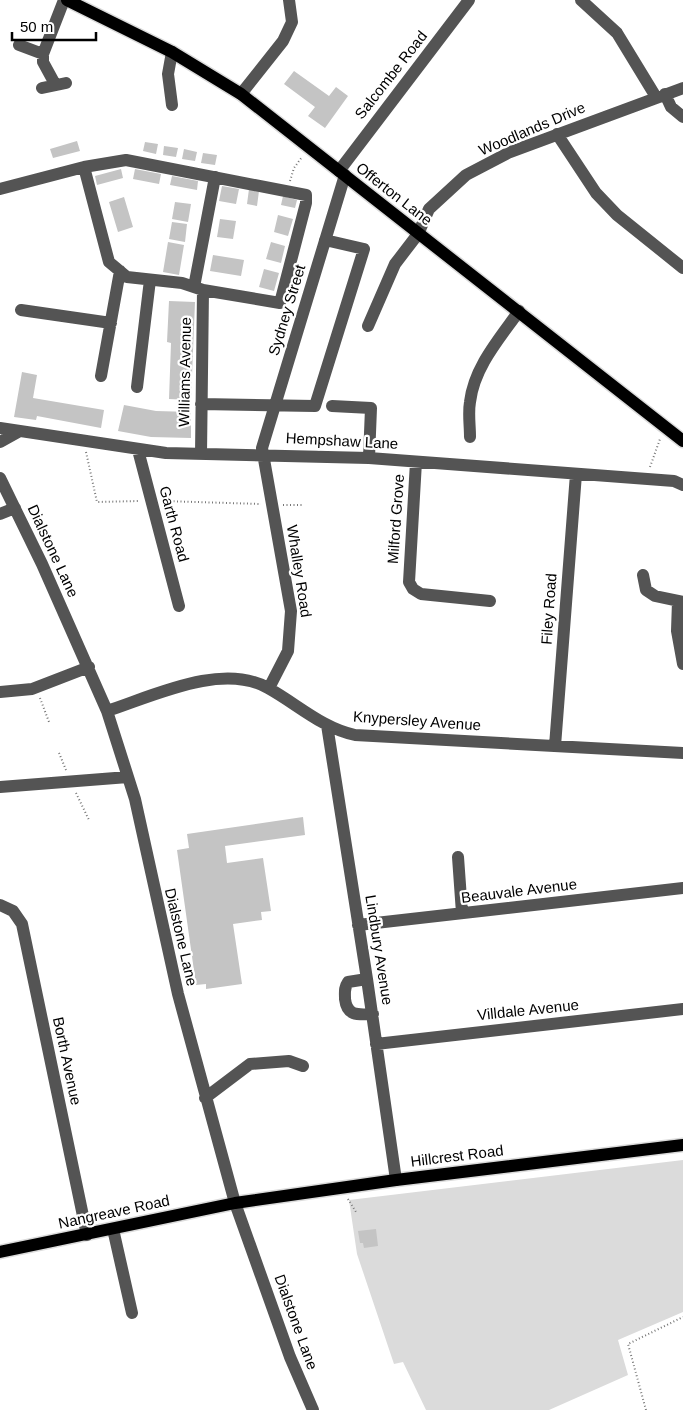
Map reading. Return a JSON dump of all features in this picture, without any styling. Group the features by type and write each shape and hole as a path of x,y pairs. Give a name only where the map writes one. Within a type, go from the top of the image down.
{"main road":[{"name":"Offerton Lane","path":"65,0 172,52 241,94 683,441"},
{"name":"Hillcrest Road","path":"235,1203 396,1180 683,1145"},
{"name":"Nangreave Road","path":"0,1252 235,1203"}],"street":[{"path":"42,88 60,83 43,62 43,54 65,0"},
{"path":"241,94 282,41 292,22 289,0"},
{"name":"Salcombe Road","path":"342,173 469,0"},
{"path":"581,0 617,33 661,96 683,117"},
{"path":"19,45 43,54"},
{"path":"172,52 168,74 172,105"},
{"name":"Woodlands Drive","path":"368,326 395,264 418,234 429,209 466,175 508,153 683,88"},
{"path":"556,134 596,194 617,215 683,268"},
{"path":"0,189 84,167 126,160 306,195 306,203 280,303 198,289 182,283 127,277 109,262 84,167"},
{"name":"Sydney Street","path":"262,454 325,240 342,173"},
{"name":"Williams Avenue","path":"201,454 198,289 215,176"},
{"path":"201,404 315,406 364,249 325,240"},
{"path":"101,376 120,271"},
{"path":"137,386 150,280"},
{"path":"21,310 111,323"},
{"path":"470,437 470,402 476,379 486,360 519,311"},
{"path":"332,406 371,408 369,458"},
{"name":"Hempshaw Lane","path":"0,428 138,450 201,454 369,458 680,480"},
{"path":"0,442 18,432"},
{"name":"Garth Road","path":"138,450 179,606"},
{"name":"Whalley Road","path":"262,454 291,611 288,651 269,688"},
{"name":"Milford Grove","path":"416,462 408,582 413,589 421,594 490,601"},
{"name":"Filey Road","path":"555,746 576,474"},
{"name":"Dialstone Lane","path":"0,478 89,667 107,711 135,799 178,994 235,1203 290,1357 313,1410"},
{"path":"0,514 15,508"},
{"path":"643,575 646,590 655,596 676,601 677,631 683,664"},
{"path":"0,692 36,687 89,667"},
{"name":"Knypersley Avenue","path":"107,711 209,679 244,680 269,688 327,725 344,732 373,737 683,753"},
{"name":"Lindbury Avenue","path":"327,725 367,978 396,1180"},
{"path":"0,787 128,778"},
{"path":"458,857 462,914"},
{"name":"Beauvale Avenue","path":"358,925 683,888"},
{"name":"Borth Avenue","path":"0,905 13,911 22,924 87,1235"},
{"path":"367,978 348,982 344,990 346,1007 348,1011 356,1015 372,1014"},
{"name":"Villdale Avenue","path":"376,1044 683,1009"},
{"path":"205,1098 250,1064 289,1061 304,1066"},
{"path":"113,1229 132,1313"}],"path":[{"path":"288,191 294,168 305,152"},
{"path":"646,479 664,426"},
{"path":"84,442 97,502 151,501 304,505"},
{"path":"36,687 48,722"},
{"path":"347,1187 348,1200 356,1212"},
{"path":"646,1410 628,1344 683,1317"}],"shaded area":[{"path":"683,1160 683,1312 618,1340 628,1375 549,1410 426,1410 403,1362 394,1364 357,1254 349,1200"}],"building":[{"path":"294,71 329,96 336,87 348,96 325,128 308,116 315,107 284,84"},
{"path":"77,141 80,151 53,158 50,149"},
{"path":"145,142 158,144 156,154 143,151"},
{"path":"164,146 178,148 176,157 163,155"},
{"path":"184,149 197,152 195,161 182,159"},
{"path":"203,153 217,155 215,165 201,163"},
{"path":"121,169 123,178 97,185 95,176"},
{"path":"135,169 161,174 159,184 133,179"},
{"path":"172,176 198,181 197,190 170,185"},
{"path":"222,186 239,189 236,204 219,201"},
{"path":"249,189 259,191 257,206 247,204"},
{"path":"283,196 297,200 295,208 281,205"},
{"path":"124,197 133,227 118,232 109,202"},
{"path":"175,202 191,204 188,222 172,219"},
{"path":"278,215 293,219 288,236 274,232"},
{"path":"220,219 236,221 233,239 217,237"},
{"path":"172,222 187,224 185,242 169,239"},
{"path":"168,242 184,245 179,275 163,272"},
{"path":"271,242 285,246 281,263 266,259"},
{"path":"213,255 244,260 241,276 210,271"},
{"path":"264,269 279,273 274,291 259,287"},
{"path":"169,301 195,302 191,400 169,399 171,343 167,342"},
{"path":"22,372 37,375 33,398 104,410 101,428 37,416 36,420 14,417"},
{"path":"124,405 156,411 191,412 191,438 151,437 118,431"},
{"path":"303,817 305,835 225,846 227,863 263,858 271,911 261,912 262,920 233,924 242,984 206,989 206,984 196,985 177,850 189,848 187,834"},
{"path":"376,1229 378,1246 364,1248 363,1243 360,1243 358,1231"}]}
